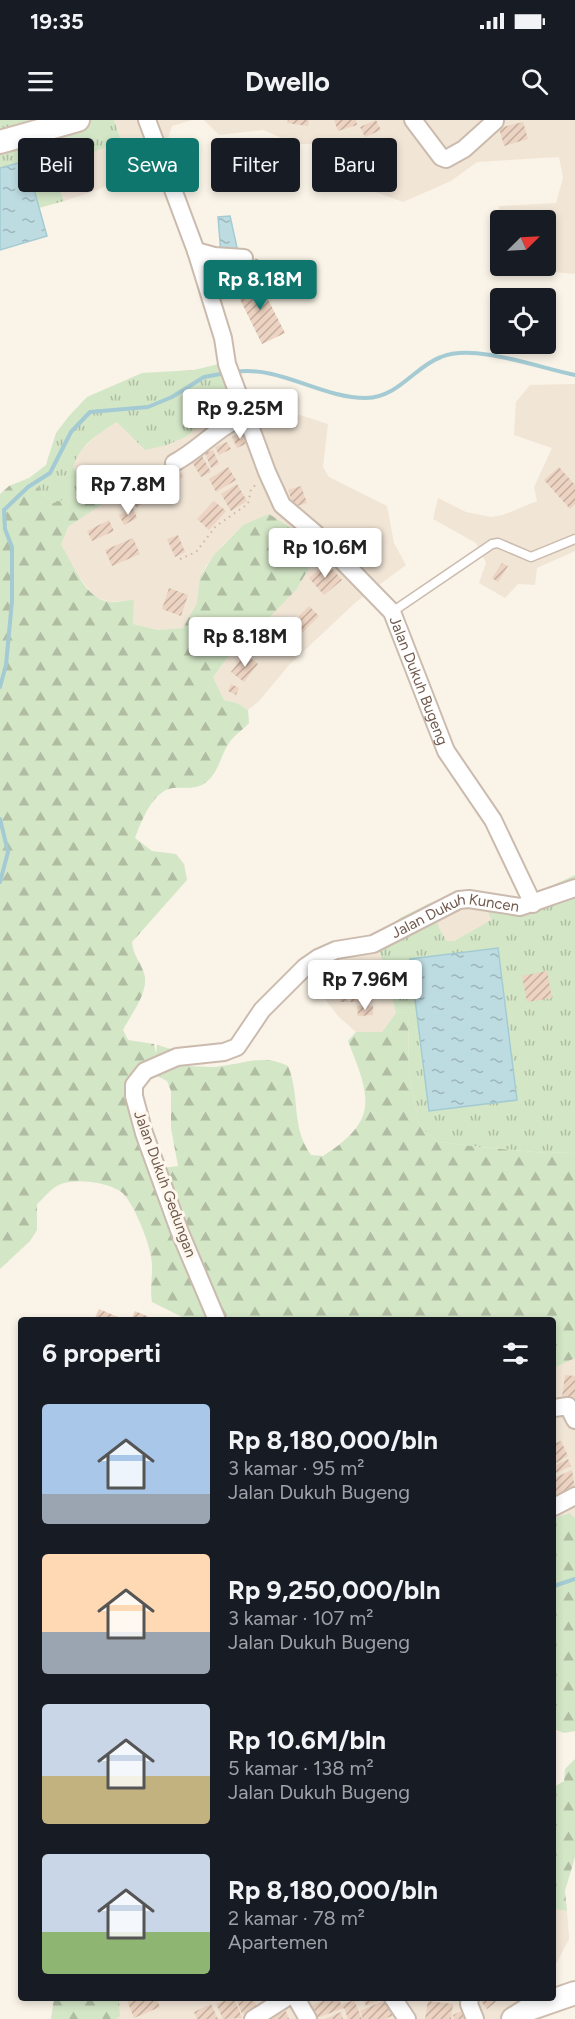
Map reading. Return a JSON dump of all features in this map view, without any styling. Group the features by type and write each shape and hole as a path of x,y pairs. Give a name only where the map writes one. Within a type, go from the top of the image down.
{"street":[{"path":"0,142 78,120"},
{"name":"Jalan Dukuh Bugeng","path":"147,120 224,338 227,364 267,472 282,505 315,533 392,612 446,751 493,820 533,904"},
{"path":"413,120 441,157 446,159 464,149 495,120"},
{"path":"195,251 214,256 244,258"},
{"path":"174,463 188,456 220,427 247,416"},
{"name":"Jalan Dukuh Kuncen","path":"305,967 336,950 373,944 459,900 469,899 520,907 575,888"},
{"name":"Jalan Dukuh Gedungan","path":"217,1317 179,1230 144,1133 134,1096 134,1085 145,1071 177,1057 224,1052 237,1047 242,1043 262,1010 305,967"},
{"path":"556,1506 575,1496"},
{"path":"556,2000 575,1993"},
{"path":"253,2019 281,2001"},
{"path":"298,2001 308,2019"},
{"path":"395,2001 407,2019"},
{"path":"513,2019 529,2009 552,2001"}],"lane":[{"path":"392,612 492,544 498,543 531,557 575,539"}],"path":[{"path":"180,559 196,552 216,526 248,504 250,490 267,472"}],"shaded area":[{"path":"114,120 192,120 172,126 168,138 120,138"},
{"path":"204,120 575,120 575,274 556,272 556,210 499,210 499,206 556,203 563,178 559,157 477,162 451,181 403,202 375,192 397,192 397,138 312,138 312,144 300,144 300,138 282,138 263,130 219,135"},
{"path":"106,147 106,186 94,191 94,152"},
{"path":"61,192 91,192 64,201"},
{"path":"575,384 575,551 537,568 535,585 518,584 505,598 479,583 486,563 476,543 433,519 438,498 466,512 491,517 503,515 537,501 534,487 552,448 514,435 516,402 530,385"},
{"path":"251,406 281,409 328,424 323,467 329,477 387,506 394,543 406,565 356,602 290,664 259,701 248,710 237,703 224,700 213,677 248,630 265,622 296,590 318,553 243,525 206,566 200,577 198,603 183,628 158,630 133,624 134,600 110,602 95,597 79,577 61,545 68,527 104,502 88,477 73,468 76,455 98,434 117,422 187,436 209,416"},
{"path":"462,892 482,893 492,920 454,941 447,941 440,930 430,903"},
{"path":"376,937 396,1013 382,1032 356,1032 338,1016 307,976 316,956"},
{"path":"575,1358 575,1518 570,1513 556,1517 556,1367"},
{"path":"556,1909 567,1911 569,1939 556,1964"},
{"path":"119,2001 524,2001 521,2019 116,2019 120,2016"}],"green space":[{"path":"0,120 114,120 120,138 106,138 106,147 94,152 94,138 18,138 18,163 0,168"},
{"path":"35,192 61,192 64,201 39,208"},
{"path":"235,360 251,406 209,416 187,436 167,445 145,450 117,422 84,447 73,468 88,477 94,491 53,503 29,478 46,465 56,433 87,397 142,373 194,370"},
{"path":"29,478 53,503 94,491 105,502 68,527 61,545 86,588 93,595 110,602 134,600 133,624 158,630 183,628 197,603 200,577 214,555 243,525 269,514 302,535 318,553 296,590 265,622 248,630 213,677 224,700 237,703 248,710 249,723 233,737 210,779 205,783 197,787 173,788 159,794 144,816 135,838 152,851 176,854 184,864 187,880 132,942 145,980 142,995 123,1030 128,1040 154,1044 156,1054 157,1045 171,1049 188,1066 218,1067 263,1060 288,1066 294,1089 300,1133 311,1155 323,1156 354,1131 362,1119 365,1106 365,1093 348,1041 356,1032 382,1032 396,1013 408,1012 409,1075 419,1124 427,1133 439,1142 546,1153 575,1152 575,1358 556,1367 556,1317 182,1317 152,1302 150,1252 142,1228 125,1195 107,1185 91,1182 68,1182 58,1185 48,1193 37,1204 37,1230 30,1241 0,1269 0,494 9,486","holes":["141,1068 167,1081 171,1091 171,1128 178,1166 148,1170 133,1123"]},
{"path":"575,875 575,1152 546,1153 439,1142 419,1124 409,1075 408,1012 396,1013 376,937 400,918 430,903 440,930 447,941 454,941 491,920 482,893 521,900"},
{"path":"570,1513 575,1518 575,1731 564,1733 556,1730 556,1517"},
{"path":"575,1759 575,1857 565,1891 567,1911 556,1909 556,1786 564,1781 565,1769"},
{"path":"54,2001 119,2001 120,2016 116,2019 51,2019"}],"water":[{"path":"18,163 18,192 35,192 47,236 0,250 0,168"},
{"path":"230,216 238,252 221,254 218,217"},
{"path":"498,948 517,1100 429,1111 410,959"}],"building":[{"path":"288,120 309,120 308,126 287,123"},
{"path":"334,120 356,120 357,125 338,131"},
{"path":"376,120 381,130 365,137 360,127"},
{"path":"523,122 528,139 504,146 499,128"},
{"path":"255,258 268,263 264,274 251,268"},
{"path":"257,278 285,333 262,344 235,289"},
{"path":"243,432 248,443 237,448 232,437"},
{"path":"227,442 231,449 219,455 215,447"},
{"path":"213,450 219,464 211,468 205,453"},
{"path":"202,456 211,472 201,477 192,462"},
{"path":"174,464 183,476 176,482 167,469"},
{"path":"228,467 236,480 216,492 209,479"},
{"path":"559,467 575,485 575,504 570,509 544,480"},
{"path":"154,468 173,491 163,500 145,476"},
{"path":"237,484 247,501 231,511 221,494"},
{"path":"301,486 307,503 294,507 288,490"},
{"path":"134,487 145,502 137,508 126,493"},
{"path":"214,501 226,511 209,530 197,519"},
{"path":"133,508 137,518 124,525 119,515"},
{"path":"109,520 114,531 92,541 87,531"},
{"path":"353,531 366,546 356,555 343,540"},
{"path":"178,535 185,552 175,557 167,539"},
{"path":"133,538 140,554 112,566 105,550"},
{"path":"327,563 342,580 324,595 309,578"},
{"path":"502,563 508,566 498,582 492,578"},
{"path":"169,588 188,595 181,616 162,609"},
{"path":"309,606 319,616 302,633 292,623"},
{"path":"261,630 275,641 264,654 251,644"},
{"path":"245,653 258,664 244,682 231,672"},
{"path":"231,684 239,688 236,695 228,691"},
{"path":"321,967 338,968 337,978 320,977"},
{"path":"547,971 552,998 527,1002 522,976"},
{"path":"350,972 372,972 372,1002 350,1002"},
{"path":"341,973 349,973 348,1002 340,1002"},
{"path":"357,1006 373,1006 373,1015 358,1016"},
{"path":"99,1309 118,1317 95,1317"},
{"path":"135,1311 149,1317 132,1317"},
{"path":"565,1375 575,1376 575,1398 562,1397"},
{"path":"561,1441 568,1456 556,1463 556,1443"},
{"path":"568,1459 571,1466 556,1473 556,1465"},
{"path":"572,1470 575,1489 556,1498 556,1477"},
{"path":"127,2001 157,2001 160,2007 134,2018"},
{"path":"223,2001 235,2001 242,2018 223,2019 216,2004"},
{"path":"237,2001 254,2001 257,2008 242,2014"},
{"path":"323,2001 340,2001 341,2005 354,2001 362,2019 348,2019 344,2008 314,2019 309,2007"},
{"path":"364,2001 377,2001 366,2006"},
{"path":"383,2001 391,2001 397,2014 385,2019 363,2019 360,2011"},
{"path":"428,2001 453,2004 451,2019 425,2019"},
{"path":"481,2001 497,2001 487,2009"},
{"path":"211,2004 218,2019 197,2019 194,2012"},
{"path":"467,2008 472,2019 454,2019 453,2015"},
{"path":"286,2011 289,2019 267,2019"},
{"path":"341,2012 343,2019 325,2019"}],"waterway":[{"path":"234,372 268,373 332,393 366,398 388,393 431,362 455,353 507,358 575,375"},
{"path":"4,510 28,487 50,473 71,432 90,412 148,407 172,397 204,377 226,373"},
{"path":"0,687 6,665 12,601 12,547 5,529 4,510"},
{"path":"0,819 8,852 0,882"},
{"path":"556,1585 575,1579"}]}
